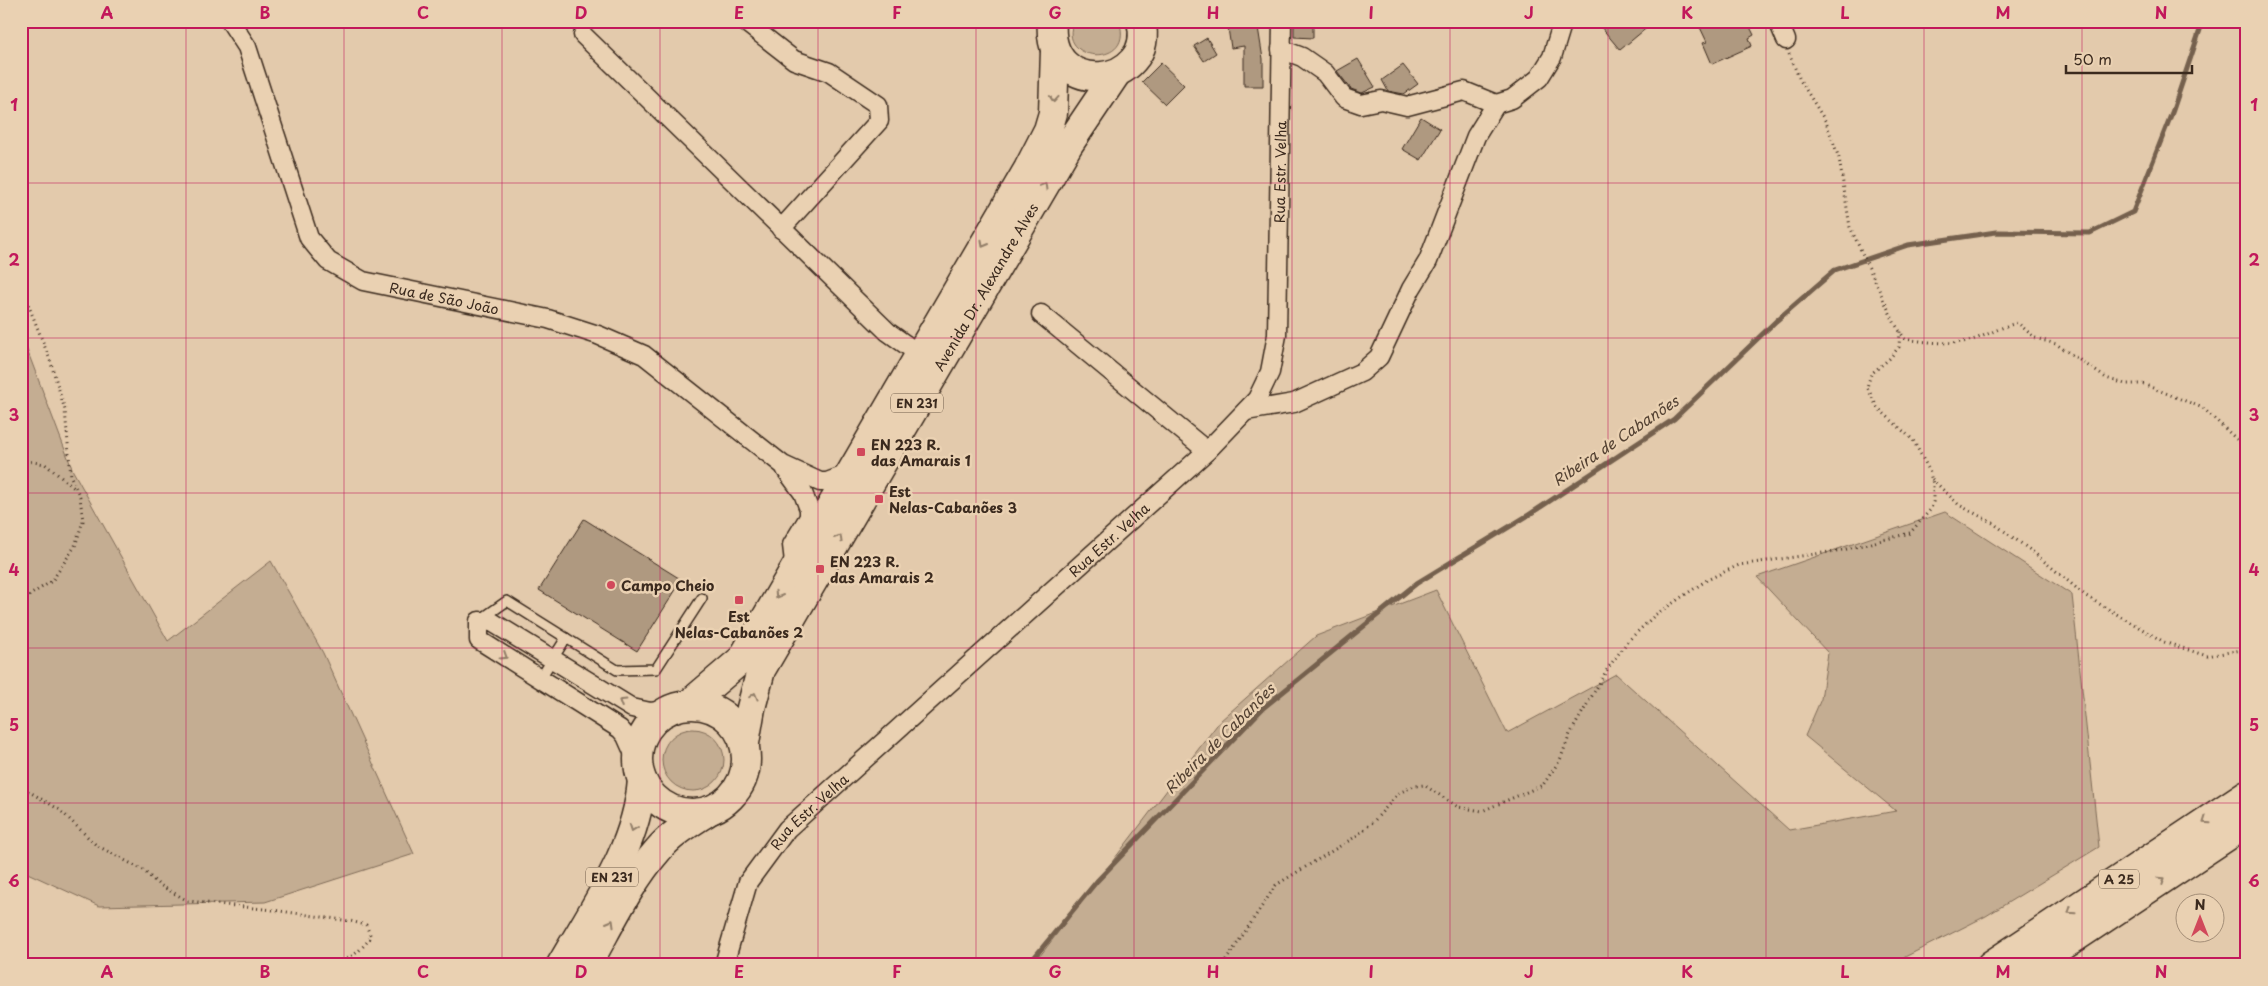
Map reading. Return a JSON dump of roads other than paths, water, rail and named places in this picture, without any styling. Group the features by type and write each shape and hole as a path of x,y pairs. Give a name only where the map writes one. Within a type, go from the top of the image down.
{"main road":[{"name":"EN 231","path":"1052,21 1051,35 1055,50"},
{"name":"EN 231","path":"1116,74 1128,66 1137,55 1142,41 1143,23"},
{"path":"1055,50 1062,62 1074,72 1087,77 1102,77 1116,74"},
{"name":"Avenida Dr. Alexandre Alves","path":"679,707 742,659 848,474 1028,169 1048,130 1055,92 1055,50"},
{"name":"Avenida Dr. Alexandre Alves","path":"745,744 751,708 761,670 1069,144 1116,74"},
{"name":"EN 231","path":"561,965 616,870 635,823 641,799 639,747 645,732 655,719 679,707 708,706 724,714 737,727 745,744 746,768 737,791 725,802 674,835 658,849 637,879 587,965"},
{"name":"EN 231","path":"640,772 651,794 663,805 678,811 695,813 711,810"},
{"name":"A 25","path":"1990,965 2247,794"},
{"name":"A 25","path":"2034,965 2247,823"}],"street":[{"name":"Rua de São João","path":"230,21 246,47 309,238 328,262 363,280 548,319 598,335 644,355 783,465"},
{"path":"744,21 794,60 829,72 878,105 879,120 781,229"},
{"name":"Rua Estr. Velha","path":"724,965 748,882 787,829 1207,451 1257,399 1270,372 1276,336 1282,21"},
{"path":"1281,49 1302,57 1324,73 1344,98 1361,104 1381,100 1407,106 1464,91 1496,104 1512,99 1539,78 1552,57 1563,21"},
{"path":"1778,21 1786,40"},
{"path":"583,35 888,332 919,354"},
{"path":"1246,411 1294,403 1362,372 1379,357 1411,289 1428,261 1476,136 1496,104"},
{"path":"1041,314 1207,451"},
{"path":"783,465 820,482 827,482 848,474"},
{"path":"783,465 803,493 809,509 809,516 792,545 795,566"},
{"path":"640,772 626,736 620,729 479,640 479,621 492,622 632,708 650,712 679,707"}],"lane":[{"path":"479,621 507,601 617,670 656,669 702,598"},
{"path":"540,679 566,638"}],"waterway":[{"name":"Ribeira de Cabanões","path":"1028,965 1097,881 1263,708 1417,583 1527,516 1674,419 1776,321 1835,270 1908,245 1996,232 2090,233 2133,212 2173,110 2203,21"}],"place":[{"name":"EN 223 R. das Amarais 1","path":"861,452"},
{"name":"Est Nelas-Cabanões 3","path":"879,499"},
{"name":"EN 223 R. das Amarais 2","path":"820,569"},
{"name":"Campo Cheio","path":"611,585"},
{"name":"Est Nelas-Cabanões 2","path":"739,600"}]}
